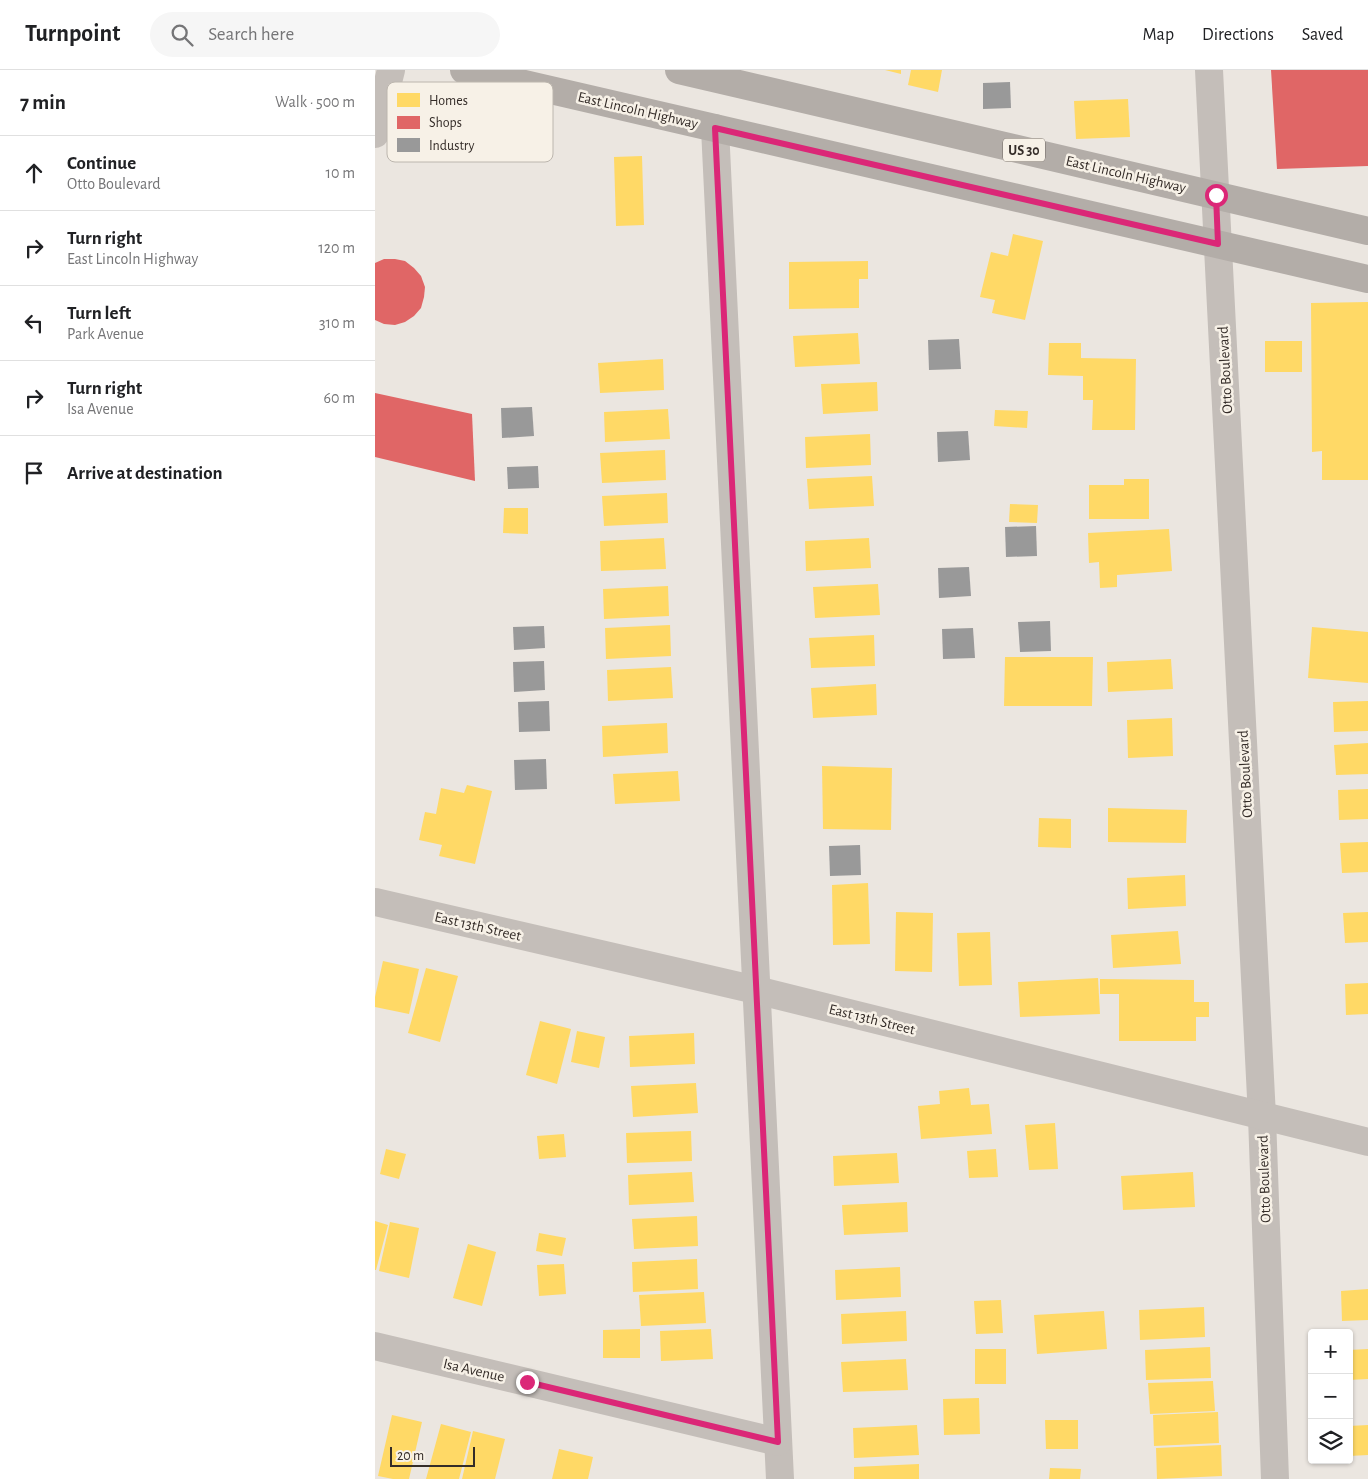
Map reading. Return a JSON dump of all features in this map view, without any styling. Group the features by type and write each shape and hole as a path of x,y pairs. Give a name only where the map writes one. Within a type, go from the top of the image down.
{"main road":[{"name":"East Lincoln Highway","path":"464,70 516,82"},
{"name":"East Lincoln Highway","path":"679,70 716,74 1368,231"},
{"name":"East Lincoln Highway","path":"553,91 1368,279"}],"street":[{"name":"Otto Boulevard","path":"1209,70 1262,1117 1275,1479"},
{"path":"375,134 387,86"},
{"path":"715,128 780,1479"},
{"name":"East 13th Street","path":"375,902 756,990 1368,1142"},
{"name":"Isa Avenue","path":"375,1346 778,1442"}],"building: Homes":[{"path":"885,70 901,70 901,74"},
{"path":"911,70 942,70 938,92 908,85"},
{"path":"1128,99 1130,137 1076,139 1074,101"},
{"path":"642,156 644,225 616,226 614,157"},
{"path":"1013,234 1043,241 1025,320 992,313 995,300 980,297 991,252 1008,256"},
{"path":"868,261 868,279 859,279 859,308 789,309 789,262"},
{"path":"1368,302 1368,480 1322,480 1322,451 1312,452 1311,303"},
{"path":"858,333 860,364 795,367 793,336"},
{"path":"1265,341 1302,341 1302,372 1265,372"},
{"path":"1049,343 1081,343 1081,358 1136,359 1135,430 1092,430 1093,400 1083,400 1083,376 1048,375"},
{"path":"663,359 664,390 600,393 598,363"},
{"path":"877,382 878,411 823,414 821,384"},
{"path":"668,409 670,439 605,442 604,412"},
{"path":"995,410 1028,411 1027,428 994,426"},
{"path":"870,434 871,465 806,468 805,437"},
{"path":"665,450 666,480 602,483 600,453"},
{"path":"872,476 874,506 809,509 807,479"},
{"path":"1124,479 1149,479 1149,519 1089,519 1089,485 1124,485"},
{"path":"667,493 668,523 604,526 602,496"},
{"path":"1010,504 1038,505 1037,523 1009,522"},
{"path":"504,508 528,508 528,534 503,533"},
{"path":"1169,529 1172,571 1117,575 1117,587 1100,588 1099,562 1089,563 1088,533"},
{"path":"664,538 666,569 601,571 600,541"},
{"path":"869,538 871,568 806,571 805,541"},
{"path":"878,584 880,615 815,618 813,587"},
{"path":"668,586 669,616 604,619 603,589"},
{"path":"670,625 671,656 606,659 605,628"},
{"path":"1312,627 1368,632 1368,683 1308,678"},
{"path":"874,635 875,666 811,668 809,638"},
{"path":"1005,657 1093,657 1092,706 1004,706"},
{"path":"1171,659 1173,689 1108,692 1107,662"},
{"path":"671,667 673,698 608,701 607,670"},
{"path":"876,684 877,715 813,718 811,688"},
{"path":"1368,701 1368,731 1334,732 1333,702"},
{"path":"1172,718 1173,756 1128,758 1127,720"},
{"path":"667,723 668,753 603,757 602,726"},
{"path":"1368,743 1368,774 1336,775 1334,745"},
{"path":"822,766 892,768 891,830 823,829"},
{"path":"678,771 680,801 615,804 613,774"},
{"path":"467,785 492,791 475,864 439,856 442,845 419,840 425,812 436,814 441,788 464,793"},
{"path":"1368,789 1368,819 1339,820 1338,790"},
{"path":"1108,808 1187,810 1186,843 1108,842"},
{"path":"1039,818 1071,819 1071,848 1038,847"},
{"path":"1368,842 1368,872 1342,873 1340,843"},
{"path":"1185,875 1186,906 1128,909 1127,878"},
{"path":"868,883 870,944 833,945 832,885"},
{"path":"896,912 933,913 932,972 895,971"},
{"path":"1368,912 1368,942 1345,943 1343,913"},
{"path":"1178,931 1181,964 1113,968 1111,935"},
{"path":"990,932 992,985 959,986 957,933"},
{"path":"383,961 419,969 409,1014 375,1007 375,997"},
{"path":"426,968 458,976 440,1042 408,1033"},
{"path":"1098,978 1100,1014 1020,1017 1018,982"},
{"path":"1100,979 1194,980 1194,1002 1209,1002 1209,1017 1196,1017 1196,1041 1119,1041 1119,994 1100,994"},
{"path":"1368,983 1368,1014 1346,1015 1345,984"},
{"path":"540,1021 571,1029 557,1084 526,1075"},
{"path":"577,1031 605,1037 599,1068 571,1062"},
{"path":"694,1033 695,1064 630,1067 629,1036"},
{"path":"696,1083 698,1113 633,1117 631,1086"},
{"path":"969,1088 971,1105 989,1104 992,1134 921,1139 918,1106 940,1104 939,1091"},
{"path":"1055,1123 1058,1169 1029,1170 1025,1125"},
{"path":"691,1131 692,1161 627,1163 626,1133"},
{"path":"564,1134 566,1157 539,1159 537,1136"},
{"path":"386,1149 406,1154 399,1179 380,1174"},
{"path":"996,1149 998,1177 969,1178 967,1151"},
{"path":"897,1153 899,1183 834,1186 833,1156"},
{"path":"692,1172 694,1202 629,1205 628,1175"},
{"path":"1193,1172 1195,1207 1123,1210 1121,1176"},
{"path":"907,1202 908,1232 844,1235 842,1205"},
{"path":"697,1216 698,1246 634,1249 632,1219"},
{"path":"375,1221 388,1225 376,1270 375,1270"},
{"path":"390,1222 419,1228 409,1278 379,1271"},
{"path":"539,1233 566,1238 562,1256 536,1251"},
{"path":"468,1244 496,1252 482,1306 453,1298"},
{"path":"697,1259 698,1289 633,1292 632,1262"},
{"path":"564,1264 566,1294 539,1296 537,1265"},
{"path":"900,1267 901,1297 836,1300 835,1270"},
{"path":"1368,1289 1368,1320 1342,1321 1341,1291"},
{"path":"704,1292 706,1323 641,1326 639,1295"},
{"path":"1001,1300 1003,1333 976,1334 974,1301"},
{"path":"1204,1307 1205,1337 1140,1340 1139,1310"},
{"path":"906,1311 907,1341 842,1344 841,1314"},
{"path":"1104,1311 1107,1349 1037,1354 1034,1315"},
{"path":"640,1329 640,1358 603,1358 603,1330"},
{"path":"711,1329 713,1359 661,1361 660,1331"},
{"path":"1210,1347 1211,1378 1146,1380 1145,1350"},
{"path":"975,1349 1006,1349 1006,1384 975,1384"},
{"path":"1368,1349 1368,1379 1353,1380 1353,1350"},
{"path":"906,1359 908,1390 843,1392 841,1362"},
{"path":"1213,1381 1215,1411 1150,1414 1148,1383"},
{"path":"979,1398 980,1434 944,1435 943,1399"},
{"path":"1218,1412 1219,1443 1154,1446 1153,1415"},
{"path":"392,1415 422,1422 409,1479 393,1479 378,1476"},
{"path":"1045,1420 1078,1420 1078,1449 1046,1449"},
{"path":"441,1424 471,1432 459,1479 426,1479"},
{"path":"917,1425 919,1455 854,1458 853,1428"},
{"path":"1368,1425 1368,1455 1353,1456 1353,1426"},
{"path":"473,1431 505,1439 495,1479 462,1479"},
{"path":"1221,1445 1222,1476 1157,1479 1156,1448"},
{"path":"559,1449 593,1457 588,1479 552,1479"},
{"path":"919,1464 919,1479 854,1479 854,1467"},
{"path":"1050,1468 1081,1469 1080,1479 1049,1479"}],"building: Shops":[{"path":"1271,70 1368,70 1368,166 1277,169"},
{"path":"384,259 405,261 421,276 425,287 421,308 405,322 395,325 384,324 375,320 375,263"},
{"path":"375,393 472,414 475,481 375,457"}],"building: Industry":[{"path":"1010,82 1011,108 983,109 983,83"},
{"path":"959,339 961,369 929,370 928,340"},
{"path":"532,407 534,436 502,438 501,408"},
{"path":"968,431 970,460 938,462 937,432"},
{"path":"538,466 539,488 508,489 507,467"},
{"path":"1036,526 1037,556 1006,557 1005,527"},
{"path":"969,567 971,596 939,598 938,568"},
{"path":"1050,621 1051,651 1020,652 1018,622"},
{"path":"544,626 545,648 514,650 513,627"},
{"path":"973,628 975,658 943,659 942,629"},
{"path":"544,661 545,690 514,692 513,662"},
{"path":"549,701 550,731 519,732 518,702"},
{"path":"546,759 547,789 515,790 514,760"},
{"path":"860,845 861,875 830,876 829,846"}],"route":[{"path":"527,1382 778,1442 715,128 1218,244 1216,195"}]}
